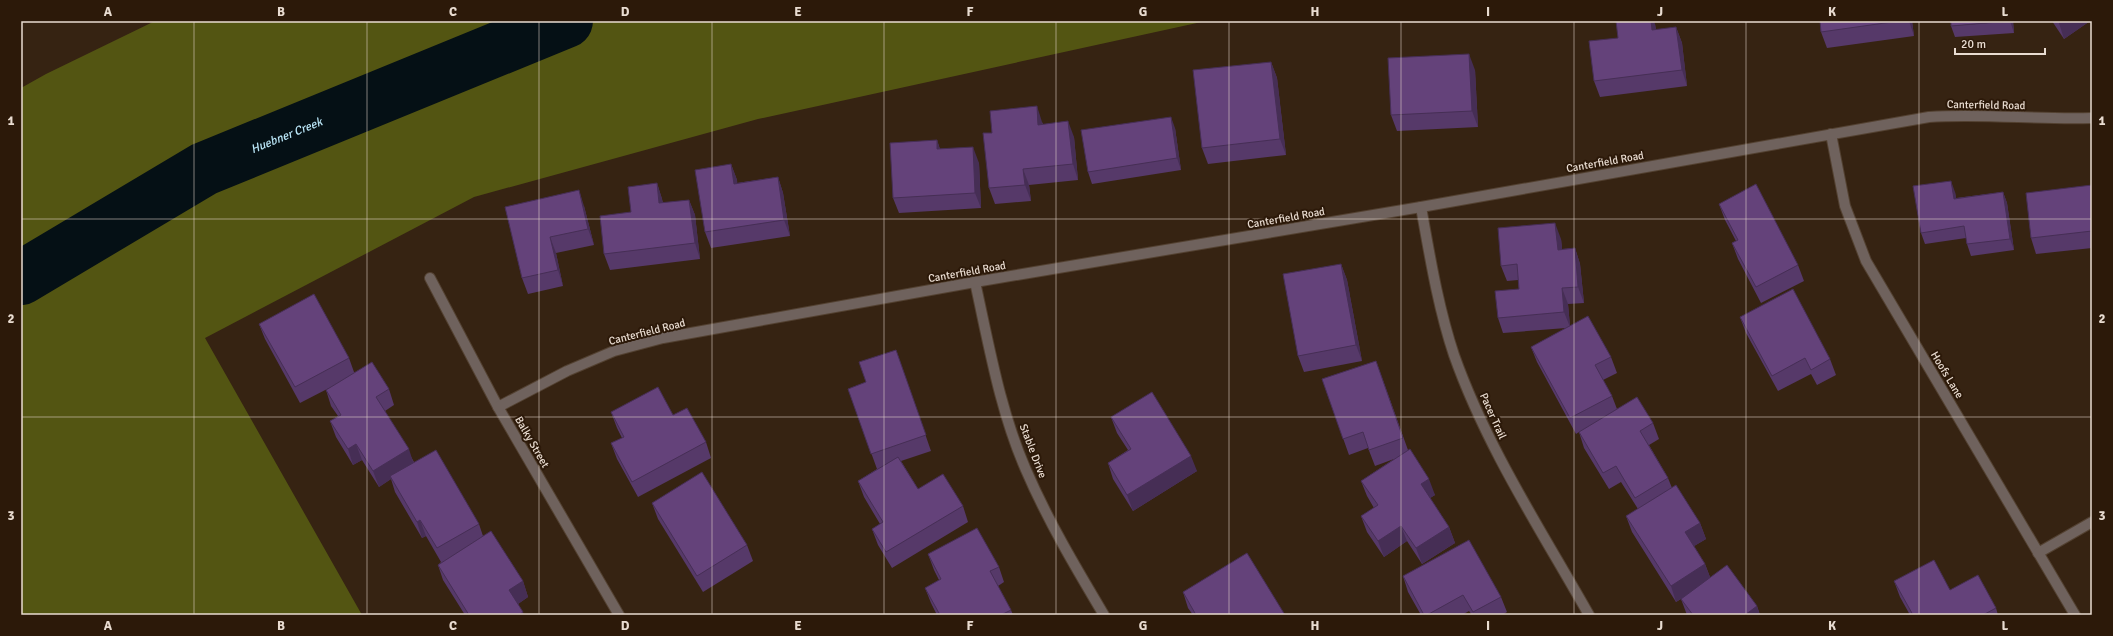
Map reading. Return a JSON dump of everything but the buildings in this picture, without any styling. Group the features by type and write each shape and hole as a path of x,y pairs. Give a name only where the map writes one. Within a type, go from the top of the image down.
{"street":[{"name":"Canterfield Road","path":"498,407 567,371 614,351 663,338 975,282 1421,207 1929,117 1964,114 2054,119 2092,118"},
{"name":"Hoofs Lane","path":"1831,134 1845,206 1866,261 2074,615"},
{"name":"Pacer Trail","path":"1421,207 1434,285 1454,354 1480,421 1502,463 1590,615"},
{"name":"Balky Street","path":"430,278 498,407 619,615"},
{"name":"Stable Drive","path":"975,282 1003,406 1026,469 1054,530 1104,615"},
{"path":"2038,553 2092,522"}],"shaded area":[{"path":"155,21 1206,21 758,119 474,197 205,338 362,615 21,615 21,88 46,74"}],"waterway":[{"name":"Huebner Creek","path":"21,278 204,169 566,21"}]}
